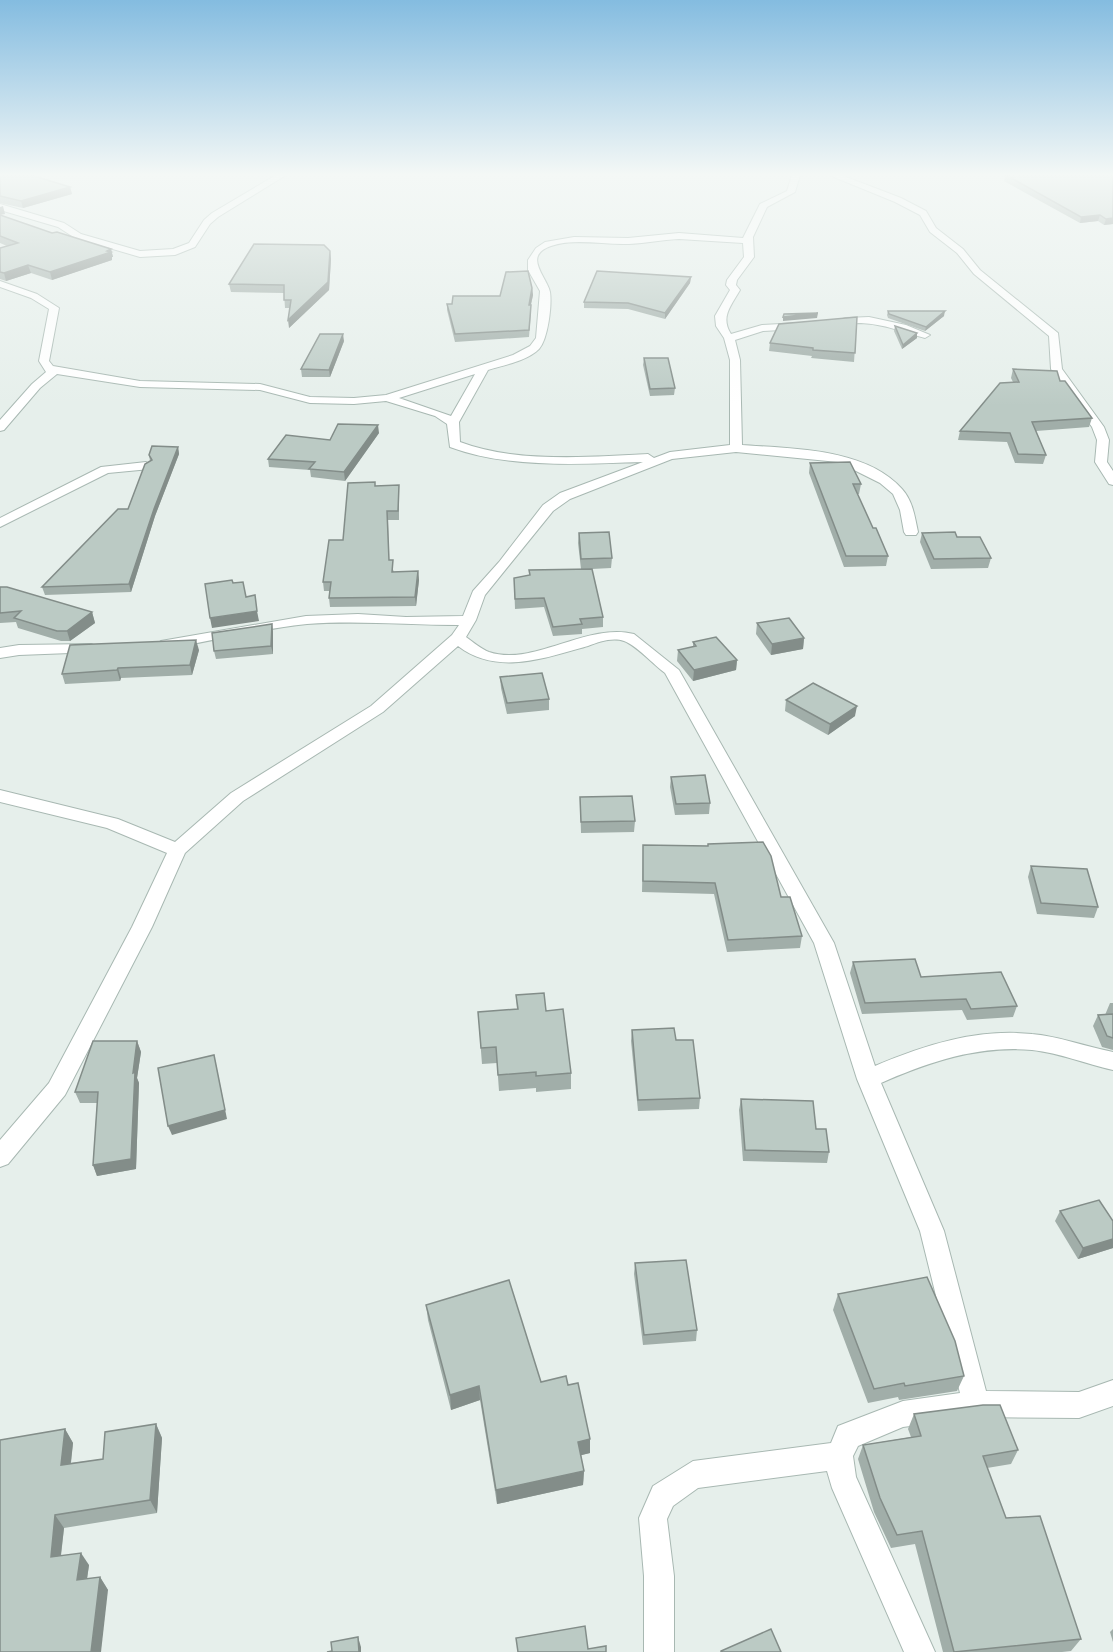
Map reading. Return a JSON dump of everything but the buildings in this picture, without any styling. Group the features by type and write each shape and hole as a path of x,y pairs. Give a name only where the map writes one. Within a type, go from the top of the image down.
{"street":[{"path":"133,252 167,254 175,252"},
{"path":"0,284 48,302 54,308 44,361 49,369 140,384 260,387 309,400 354,401 387,398 526,353 534,348 541,338 545,291 533,270 538,252"},
{"path":"736,448 735,360 729,338 721,326 720,316 735,290 731,285 732,280 749,257 748,252"},
{"path":"961,252 977,272 1054,335 1057,369 1108,440 1101,462 1113,481"},
{"path":"729,338 762,328 859,320 880,321 925,335"},
{"path":"485,366 453,422 454,444 476,452 587,460 670,456 736,448 815,454 842,459 884,480 898,492 907,510 910,532"},
{"path":"0,427 36,386 55,370"},
{"path":"387,398 439,414 453,422"},
{"path":"0,1157 57,1089 142,927 177,850 237,797 377,709 415,678 458,638 469,620 478,594 504,565 548,508 565,496 670,456"},
{"path":"0,523 105,470 146,466"},
{"path":"147,646 306,620 358,618 406,621 469,620"},
{"path":"458,638 476,652 502,659 519,658 608,635 621,635 629,637 671,670 824,943 868,1079 932,1231 976,1404"},
{"path":"0,653 19,650 102,649"},
{"path":"0,796 112,823 177,850"},
{"path":"868,1079 911,1060 963,1046 1008,1040 1035,1042 1113,1061"},
{"path":"920,1652 847,1489 839,1456 848,1436 903,1414 976,1404 1079,1405 1113,1393"},
{"path":"659,1652 658,1576 653,1518 663,1496 693,1475 839,1456"}]}
